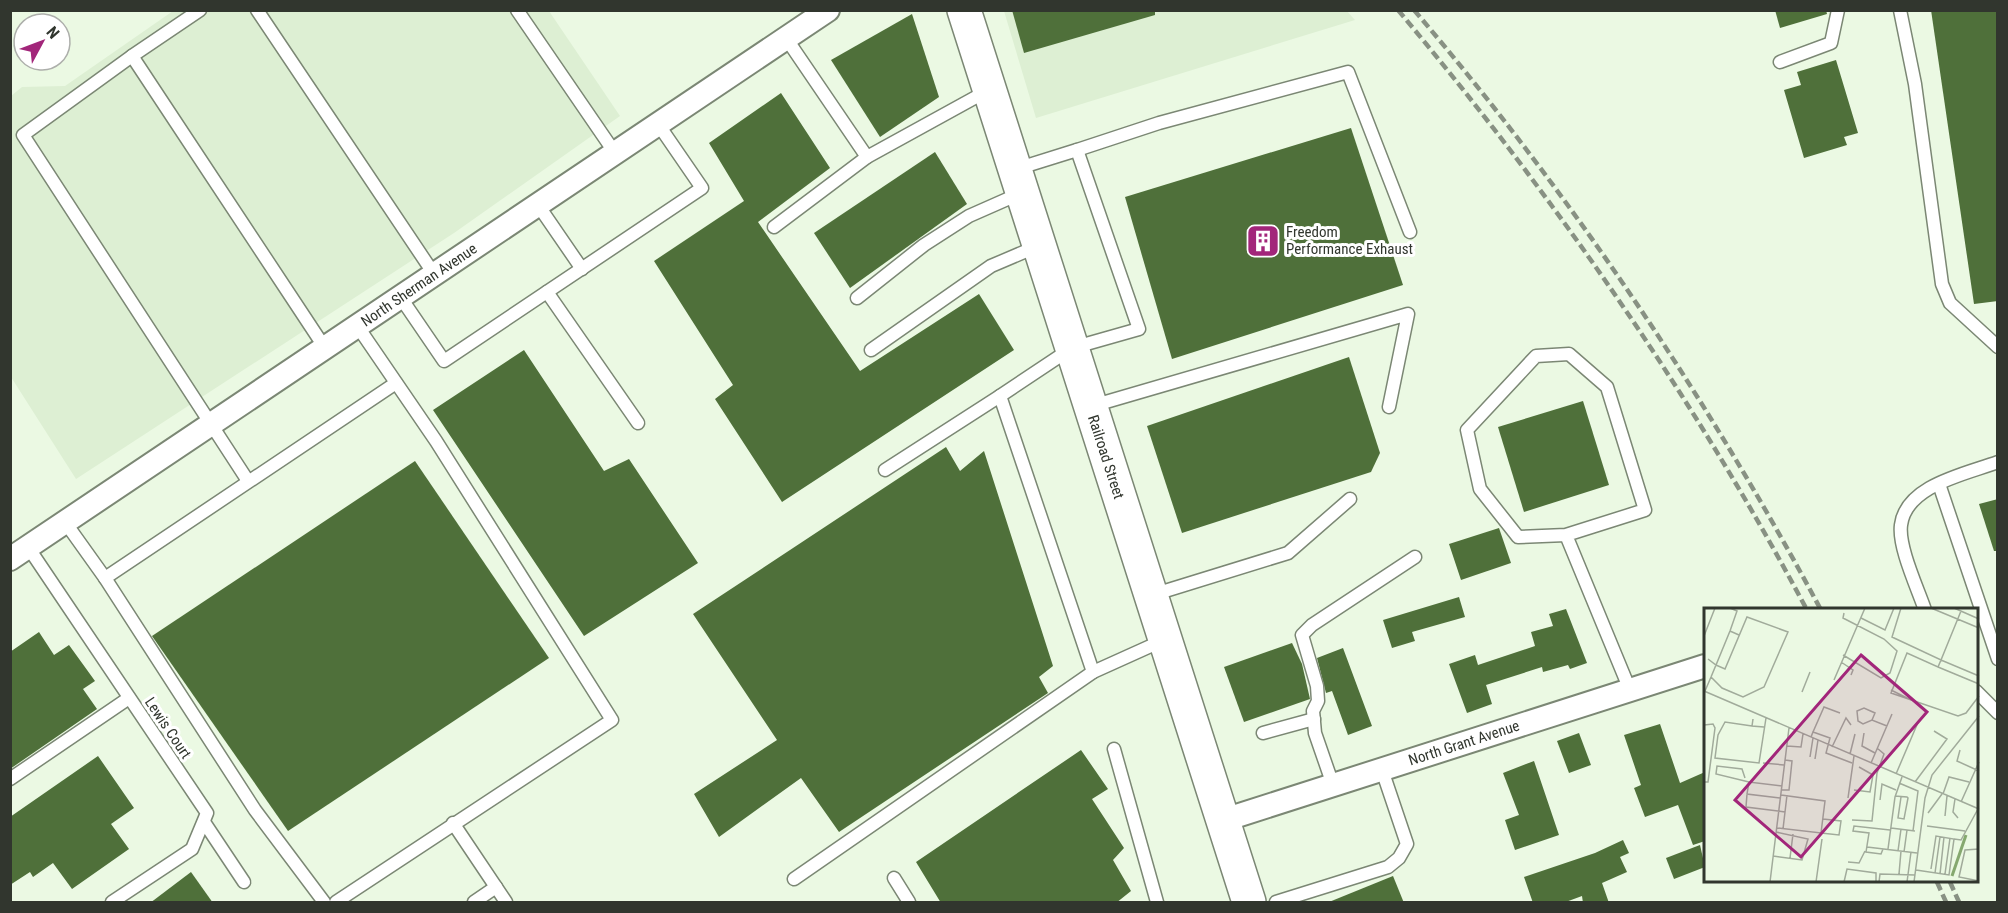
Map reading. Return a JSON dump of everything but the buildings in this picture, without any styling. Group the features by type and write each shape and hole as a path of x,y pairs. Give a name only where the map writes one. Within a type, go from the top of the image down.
{"main road":[{"name":"Railroad Street","path":"964,10 1249,903"}],"street":[{"name":"North Sherman Avenue","path":"19,553 828,10"},
{"name":"North Grant Avenue","path":"1224,820 1704,666"}],"lane":[{"path":"200,10 23,135 248,481"},
{"path":"257,10 434,274"},
{"path":"517,10 615,153"},
{"path":"1780,62 1832,43 1838,10"},
{"path":"1900,10 1915,84 1942,284 1950,303 1998,347"},
{"path":"786,38 867,157"},
{"path":"132,57 325,348"},
{"path":"857,298 924,245 1018,181 1077,150 1159,123 1348,72 1410,232"},
{"path":"774,226 867,157 989,90"},
{"path":"401,298 444,361 702,188 658,124"},
{"path":"885,470 1072,348 1139,329 1077,150"},
{"path":"538,205 582,269"},
{"path":"871,350 991,266 1039,246"},
{"path":"548,292 638,423"},
{"path":"1090,407 1408,314 1389,406"},
{"path":"336,903 453,823 612,720 436,441 358,327"},
{"path":"1569,354 1608,387 1645,510 1566,535 1518,537 1480,489 1467,430 1536,356 1569,354"},
{"path":"105,579 396,383"},
{"path":"1000,396 1093,672"},
{"path":"1924,608 1902,543 1900,526 1905,510 1912,501 1939,484 1998,462"},
{"path":"1939,484 1998,659"},
{"path":"1151,595 1288,553 1350,499"},
{"path":"65,522 105,579 255,810 324,903"},
{"path":"1566,535 1630,690"},
{"name":"Lewis Court","path":"19,553 129,698 207,813 204,822"},
{"path":"1333,785 1316,734 1313,711 1318,701 1317,687 1302,635 1312,625 1415,557"},
{"path":"794,879 1093,672 1165,639"},
{"path":"1978,692 1997,708"},
{"path":"10,779 129,698"},
{"path":"1263,733 1314,719"},
{"path":"1114,749 1157,903"},
{"path":"1276,903 1388,867 1400,858 1407,844 1382,770"},
{"path":"204,822 244,882"},
{"path":"112,903 192,849 204,822"},
{"path":"453,823 506,903"},
{"path":"894,878 909,903"},
{"path":"474,903 496,887"}],"shaded area":[{"path":"1346,10 1355,20 1036,118 1004,11"},
{"path":"173,11 549,11 620,116 454,233 76,479 11,377 11,96 22,87 65,86"}],"railway":[{"path":"1398,10 1512,152 1618,300 1669,375 1717,452 1806,608"},
{"path":"1414,10 1528,151 1634,299 1731,452 1820,608"},
{"path":"1937,883 1946,902"},
{"path":"1950,883 1959,902"}],"place":[{"name":"Freedom Performance Exhaust","path":"1263,241"}]}
